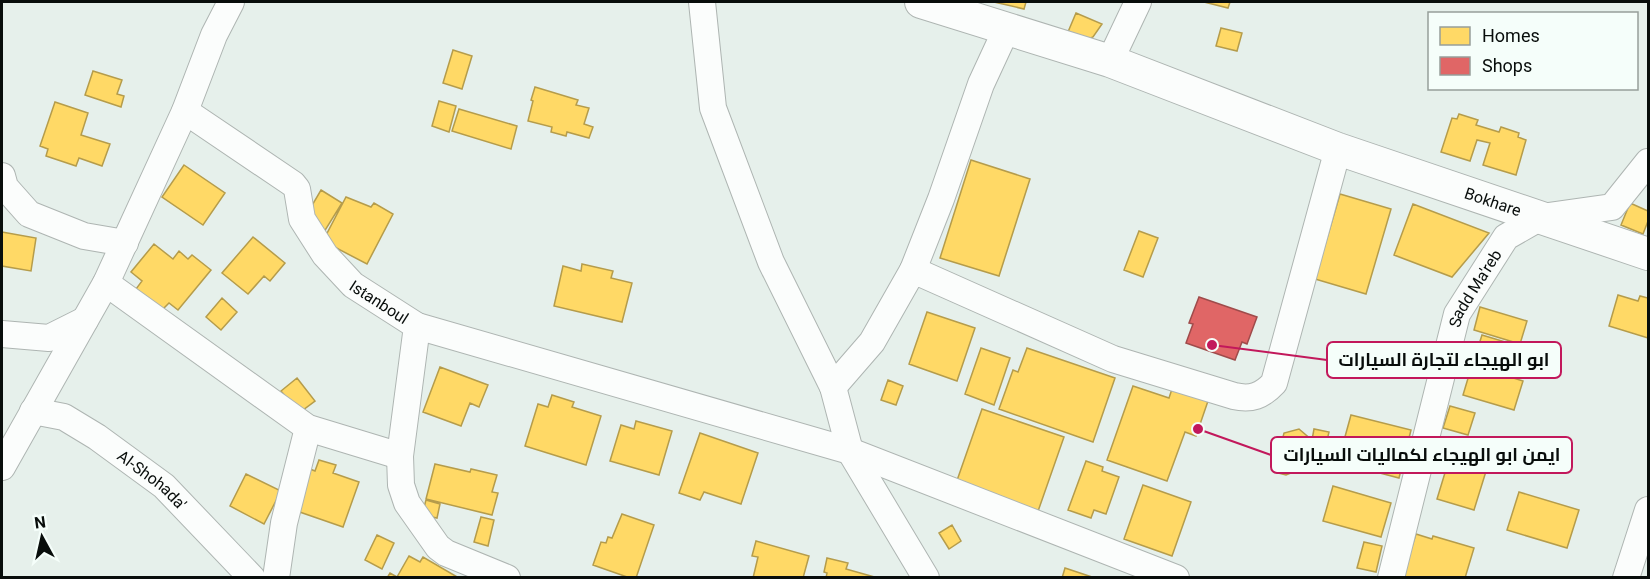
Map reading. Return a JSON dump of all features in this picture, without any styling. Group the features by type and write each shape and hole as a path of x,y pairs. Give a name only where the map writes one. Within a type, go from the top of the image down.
{"street":[{"path":"2,467 106,283 185,111 214,35 231,2"},
{"path":"702,2 713,108 771,262 833,387 850,451 926,578"},
{"name":"Bokhare","path":"921,2 1110,61 1338,149 1648,254"},
{"path":"1110,61 1138,2"},
{"path":"833,387 872,342 913,270 941,200 981,84 1006,30"},
{"name":"Istanboul","path":"185,111 292,183 297,189 302,219 325,255 353,285 417,326 399,456 401,485 407,503 438,547 453,557 507,578"},
{"path":"913,270 1113,359 1233,396 1245,399 1256,397 1266,392 1274,383 1338,149"},
{"name":"Sadd Ma'reb","path":"1391,578 1457,314 1506,237 1541,217 1612,207 1648,162"},
{"path":"2,176 5,187 29,214 84,236 125,243"},
{"path":"106,283 308,428 399,456"},
{"path":"2,334 49,338 85,320"},
{"path":"417,326 850,451 1176,578"},
{"name":"Al-Shohada'","path":"33,411 64,417 97,437 170,490 252,578"},
{"path":"276,578 284,523 308,428"},
{"path":"1626,578 1648,510"}],"building: Homes":[{"path":"994,2 1026,2 1024,9"},
{"path":"1204,2 1230,2 1228,8"},
{"path":"1076,13 1102,24 1093,37 1086,40 1065,39"},
{"path":"1221,28 1242,33 1237,51 1216,46"},
{"path":"453,50 472,56 462,89 443,83"},
{"path":"93,71 122,80 117,94 124,96 121,107 85,95"},
{"path":"535,87 578,100 576,105 589,108 584,124 593,127 589,138 567,132 566,136 551,132 552,127 528,121"},
{"path":"439,101 456,106 449,132 432,126"},
{"path":"55,102 88,113 81,135 110,144 102,166 79,158 76,166 46,156 48,149 40,146"},
{"path":"459,109 517,126 511,149 452,131"},
{"path":"1459,114 1478,120 1476,125 1499,132 1501,127 1519,133 1518,137 1526,140 1516,175 1483,165 1490,143 1477,140 1470,161 1441,152 1452,118 1457,119"},
{"path":"971,160 1030,179 999,276 940,258"},
{"path":"184,165 225,193 203,225 162,197"},
{"path":"321,190 342,203 324,232 304,219"},
{"path":"1340,194 1391,209 1366,294 1315,279"},
{"path":"346,197 371,207 374,203 393,214 367,264 323,241"},
{"path":"1630,203 1648,211 1648,221 1643,234 1621,225"},
{"path":"1413,204 1489,233 1452,277 1394,255"},
{"path":"1139,231 1158,238 1143,277 1124,270"},
{"path":"2,232 36,238 31,271 2,266"},
{"path":"253,237 285,263 270,281 264,276 248,294 222,273"},
{"path":"154,244 173,259 179,251 188,259 192,255 211,270 178,310 169,303 162,310 136,289 142,281 131,272"},
{"path":"582,264 613,271 611,278 632,283 622,322 554,306 563,266 581,271"},
{"path":"1618,295 1638,301 1640,296 1648,298 1648,338 1609,326"},
{"path":"222,298 237,312 221,330 206,317"},
{"path":"1480,307 1527,321 1520,344 1474,330"},
{"path":"927,312 975,328 957,381 909,364"},
{"path":"1482,335 1532,350 1524,376 1474,360"},
{"path":"981,348 1010,358 994,405 965,394"},
{"path":"1027,348 1115,378 1093,442 999,409 1013,370 1018,372"},
{"path":"1472,365 1523,381 1514,410 1463,395"},
{"path":"440,367 488,385 479,407 470,403 461,426 423,412"},
{"path":"297,378 315,401 299,413 281,391"},
{"path":"888,380 903,386 896,405 881,400"},
{"path":"1133,386 1169,398 1172,389 1208,401 1196,436 1185,432 1167,481 1107,460"},
{"path":"552,395 574,402 572,407 601,416 586,465 525,446 538,404 548,407"},
{"path":"1450,406 1475,413 1468,435 1443,428"},
{"path":"982,409 1064,437 1036,517 954,489"},
{"path":"1351,415 1411,430 1399,478 1338,462"},
{"path":"636,421 672,431 659,475 610,461 621,425 634,429"},
{"path":"1299,429 1312,440 1314,429 1329,432 1319,473 1301,469 1286,475 1274,472 1284,433"},
{"path":"700,433 758,453 741,504 704,492 700,500 679,493"},
{"path":"1455,440 1492,452 1474,510 1437,499"},
{"path":"319,460 336,465 333,473 359,482 343,527 291,509 310,469 315,471"},
{"path":"1086,461 1103,467 1102,471 1119,477 1106,514 1094,510 1091,518 1068,510"},
{"path":"435,464 497,475 492,492 498,493 492,515 426,499"},
{"path":"246,474 281,491 264,524 230,506"},
{"path":"1143,485 1191,502 1172,556 1124,539"},
{"path":"1333,486 1391,503 1381,537 1323,521"},
{"path":"1519,492 1579,510 1567,548 1507,530"},
{"path":"426,500 440,504 437,518 422,515"},
{"path":"622,514 654,525 636,578 593,565 601,542 606,543 608,537 612,538"},
{"path":"481,517 494,520 488,546 474,542"},
{"path":"952,525 961,541 949,549 939,533"},
{"path":"1416,534 1432,539 1433,536 1474,548 1465,578 1402,578"},
{"path":"377,535 394,543 382,569 365,560"},
{"path":"756,541 809,556 803,578 753,578 758,557 752,556"},
{"path":"1364,542 1382,546 1376,572 1357,568"},
{"path":"409,556 420,562 423,557 459,578 387,578 390,573 397,577"},
{"path":"827,558 848,563 846,569 878,578 826,578 827,573 824,572"},
{"path":"1065,568 1095,578 1062,578"}],"building: Shops":[{"path":"1199,297 1257,317 1247,344 1242,342 1235,360 1186,343 1193,324 1189,323"}],"place":[{"name":"ابو الهيجاء لتجارة السيارات","path":"1212,345"},
{"name":"ايمن ابو الهيجاء لكماليات السيارات","path":"1198,429"}]}
